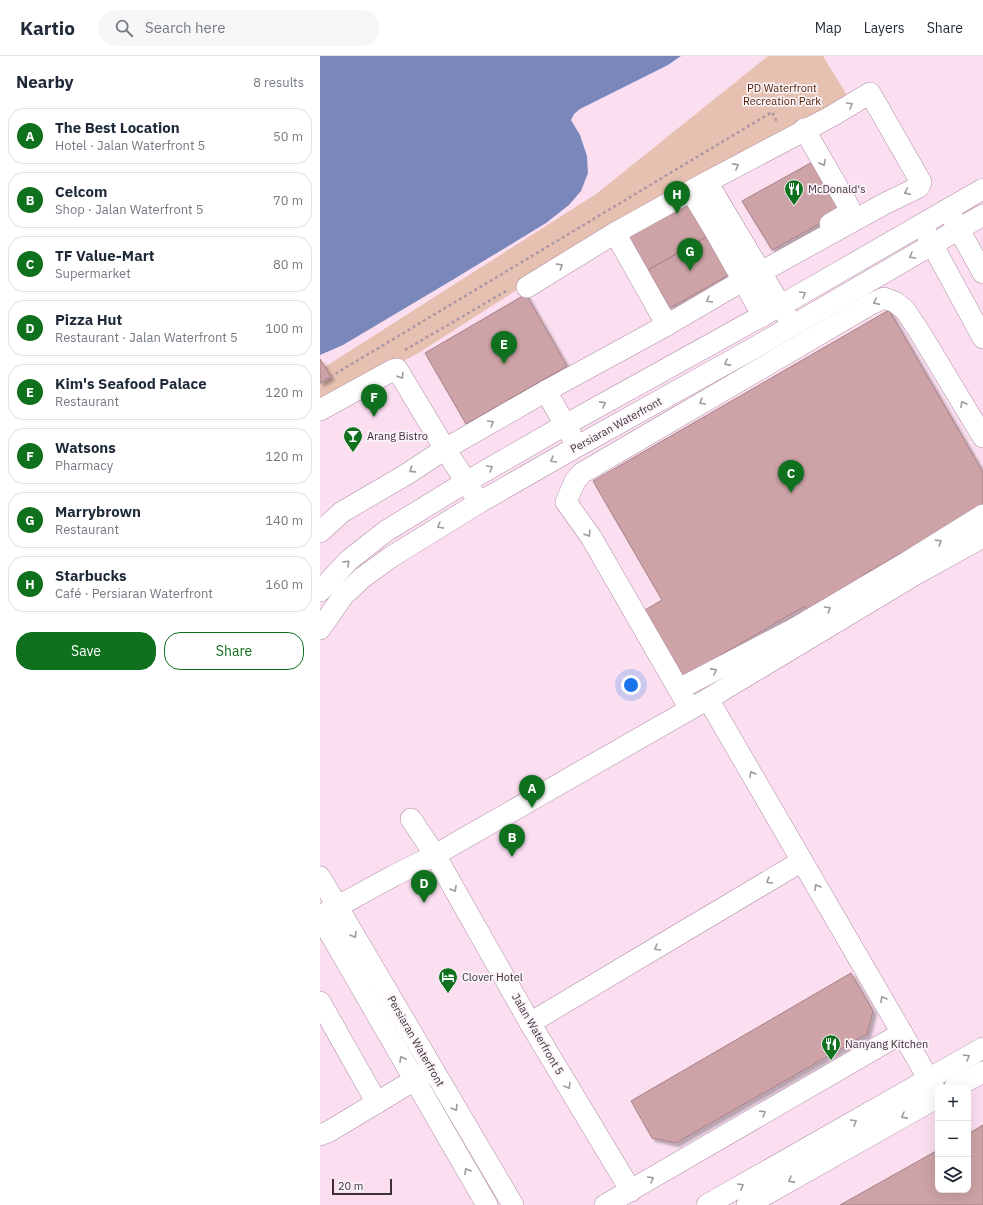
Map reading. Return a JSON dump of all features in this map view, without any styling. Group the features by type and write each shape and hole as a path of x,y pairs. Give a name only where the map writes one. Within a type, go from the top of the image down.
{"street":[{"path":"320,532 342,512 407,474 445,449 752,276 884,204 919,187 920,182 870,93 832,116 804,129 615,233 528,287"},
{"path":"705,184 765,259 768,259 848,214 850,211 804,129"},
{"path":"705,184 752,276 772,311 792,326"},
{"path":"320,591 349,560 386,532 466,482 565,425 772,311 983,189"},
{"path":"948,210 983,273"},
{"name":"Persiaran Waterfront","path":"322,622 343,596 362,578 391,556 480,502 754,348 983,215"},
{"path":"922,225 983,338"},
{"path":"615,233 667,325"},
{"path":"935,1090 802,861 699,704 679,689 591,537 566,502 575,481 582,473 764,366 884,298 896,302 905,310 981,429"},
{"path":"754,348 764,366"},
{"path":"320,410 397,369 445,449 480,502"},
{"path":"546,391 578,446"},
{"path":"326,913 435,855 699,704 913,568 983,515"},
{"path":"679,689 913,568 983,537"},
{"name":"Jalan Waterfront 5","path":"411,818 435,855 530,1023 630,1191"},
{"path":"530,1023 802,861"},
{"name":"Persiaran Waterfront","path":"320,877 326,913 414,1079 487,1205"},
{"name":"Persiaran Waterfront","path":"326,913 432,1070 513,1205"},
{"path":"320,1002 377,1103"},
{"path":"605,1205 902,1032"},
{"path":"941,1085 983,1048"},
{"path":"320,1135 328,1132 414,1079 432,1070"},
{"path":"959,1085 983,1072"},
{"path":"707,1205 935,1090"},
{"path":"747,1205 935,1090"}],"green space":[{"name":"PD Waterfront Recreation Park","path":"768,56 823,56 850,100 523,286 420,352 320,407 320,370 596,194"}],"water":[{"path":"320,56 681,56 668,65 580,109 574,114 571,120 580,135 587,156 588,173 581,191 569,205 546,223 454,279 343,345 320,355"}],"building":[{"name":"McDonald's","path":"816,160 845,210 772,250 742,201"},
{"path":"687,196 710,235 648,270 625,233"},
{"path":"710,235 732,273 670,308 648,270"},
{"path":"526,294 567,366 466,424 425,353"},
{"path":"889,310 983,472 983,506 863,575 867,584 811,617 805,606 683,677 645,610 662,600 593,481"},
{"path":"320,359 331,377 320,383"},
{"path":"851,973 873,1011 867,1034 676,1143 652,1138 631,1101"},
{"path":"983,1125 983,1205 840,1205 935,1152 935,1193 971,1193 971,1132"}],"place":[{"name":"McDonald's","path":"794,206"},
{"name":"Starbucks","path":"677,214"},
{"name":"Marrybrown","path":"690,271"},
{"name":"Kim's Seafood Palace","path":"504,364"},
{"name":"Watsons","path":"374,417"},
{"name":"Arang Bistro","path":"353,453"},
{"name":"TF Value-Mart","path":"791,493"},
{"name":"The Best Location","path":"532,808"},
{"name":"Celcom","path":"512,857"},
{"name":"Pizza Hut","path":"424,903"},
{"name":"Clover Hotel","path":"448,994"},
{"name":"Nanyang Kitchen","path":"831,1061"}]}
